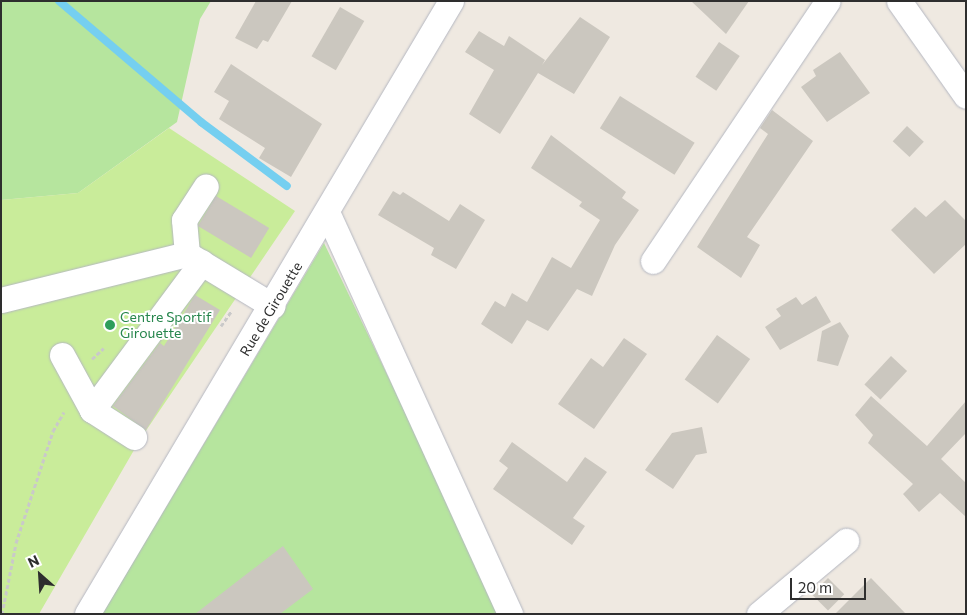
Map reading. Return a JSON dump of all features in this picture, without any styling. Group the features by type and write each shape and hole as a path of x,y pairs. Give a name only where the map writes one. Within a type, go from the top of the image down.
{"street":[{"name":"Rue de Girouette","path":"87,614 273,306 451,1"},
{"path":"653,261 828,1"},
{"path":"899,1 966,96"},
{"path":"206,186 184,220 195,258 273,306"},
{"path":"327,212 510,614"},
{"path":"1,300 195,258"},
{"path":"92,410 195,258"},
{"path":"62,355 92,410 134,437"},
{"path":"759,614 846,541"}],"path":[{"path":"2,614 16,543 53,431 79,386"}],"green space":[{"path":"1,1 211,1 200,19 177,122 78,193 1,200"},
{"name":"Centre Sportif Girouette","path":"169,128 295,211 141,438 39,614 1,614 1,200 78,193"},
{"path":"324,243 502,614 102,614"}],"building":[{"path":"256,1 292,1 268,42 263,40 257,49 235,38"},
{"path":"691,1 749,1 726,34"},
{"path":"340,7 364,21 336,70 312,56"},
{"path":"580,17 610,37 574,94 538,73 500,134 469,114 494,70 465,52 479,31 504,46 509,36 545,60 542,65"},
{"path":"719,42 740,56 716,91 696,77"},
{"path":"840,52 870,93 827,122 801,87 816,76 813,70"},
{"path":"231,64 322,124 291,177 259,158 265,148 219,119 229,101 214,92"},
{"path":"620,96 695,143 674,175 600,128"},
{"path":"772,110 813,141 747,237 760,245 741,278 697,247 768,134 760,128"},
{"path":"907,126 924,142 909,157 893,141"},
{"path":"551,135 626,192 622,198 639,210 615,245 592,296 577,289 548,331 527,320 512,344 481,324 495,301 505,307 512,293 527,302 552,257 571,268 600,220 579,206 582,202 531,168"},
{"path":"393,191 400,195 403,192 449,221 460,204 485,220 456,269 431,255 434,248 378,215"},
{"path":"216,196 269,228 251,258 198,226"},
{"path":"945,200 966,221 966,244 934,274 891,230 915,207 926,217"},
{"path":"195,295 220,310 146,430 113,406 160,343 164,346"},
{"path":"816,296 831,322 780,350 765,327 781,316 776,309 796,297 802,305"},
{"path":"840,322 849,336 838,366 817,361 822,331"},
{"path":"717,335 750,359 718,404 685,379"},
{"path":"624,338 647,354 594,429 558,404 591,358 603,367"},
{"path":"891,356 907,371 880,400 864,385"},
{"path":"871,396 927,446 966,401 966,433 941,459 966,483 966,517 940,493 919,512 903,494 913,484 868,443 873,435 855,415"},
{"path":"702,427 707,453 696,455 673,489 645,470 672,433"},
{"path":"512,442 567,482 585,457 607,472 573,518 585,526 572,545 493,489 508,468 499,461"},
{"path":"283,546 313,589 280,614 195,614"},
{"path":"828,578 844,594 828,611 812,594"},
{"path":"871,578 906,614 835,614"}],"waterway":[{"path":"59,1 201,122 287,186"}],"place":[{"name":"Centre Sportif Girouette","path":"110,325"}]}
